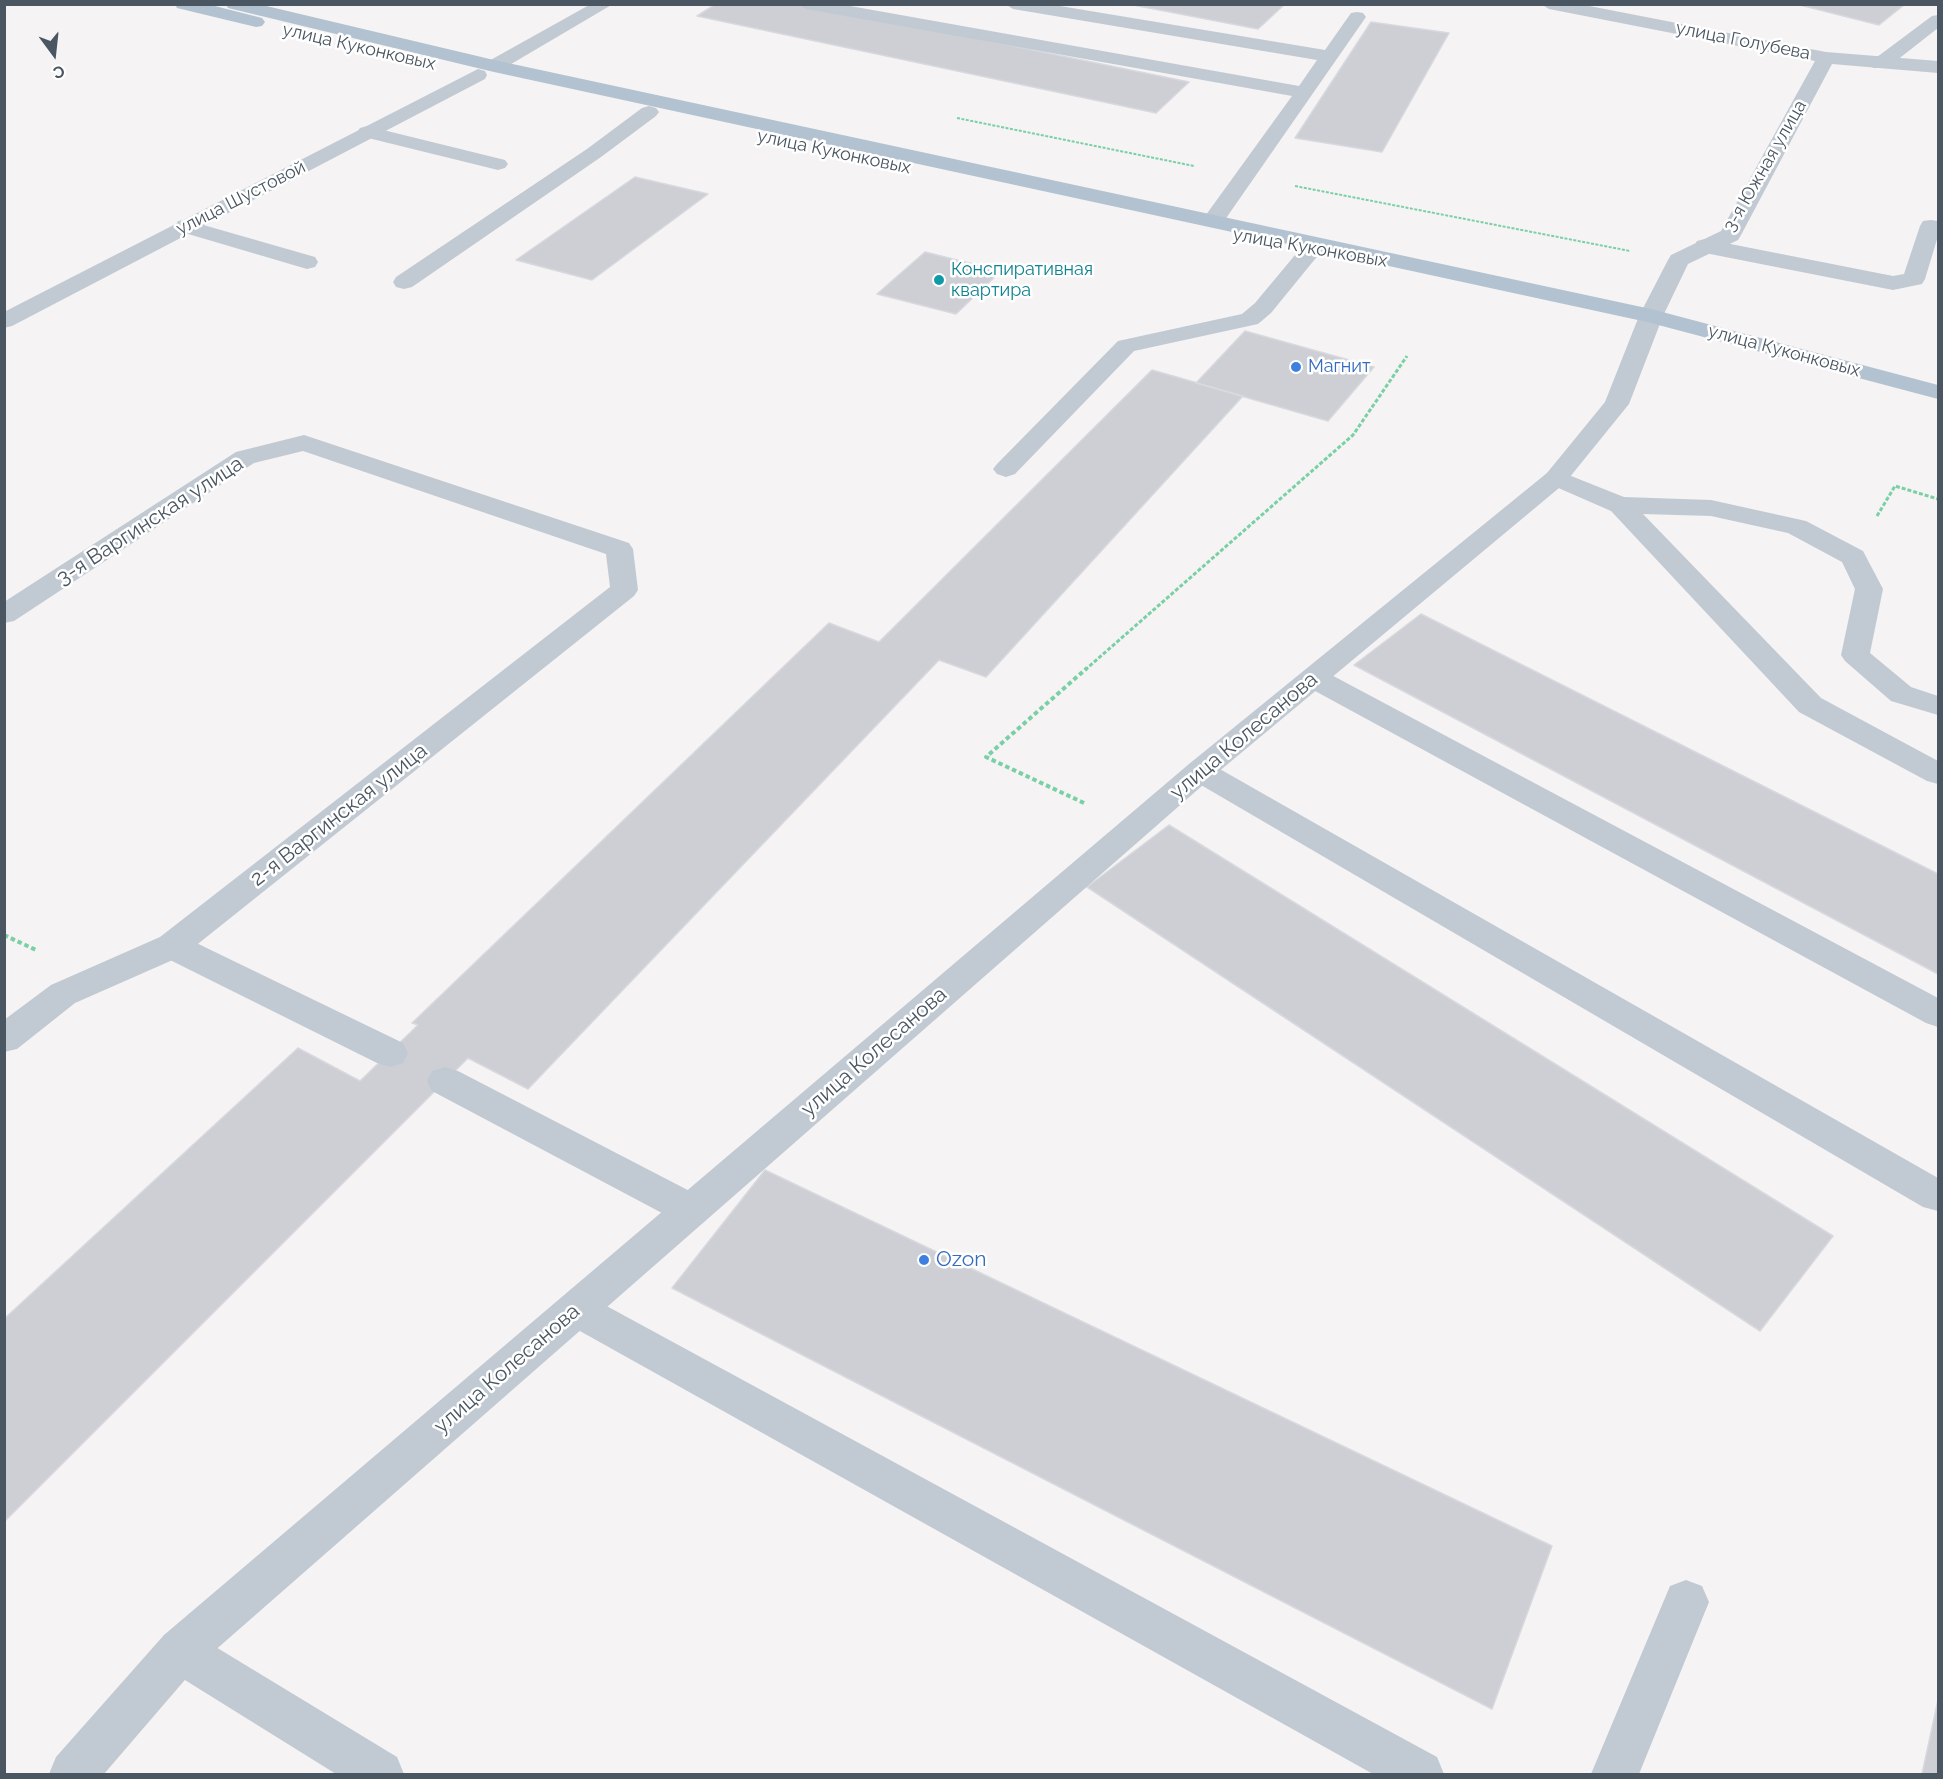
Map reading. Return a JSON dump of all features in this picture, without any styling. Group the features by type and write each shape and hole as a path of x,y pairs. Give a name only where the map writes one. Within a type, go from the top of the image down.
{"main road":[{"name":"улица Куконковых","path":"183,4 486,70 1214,219 1488,279 1651,316 1938,392"},
{"name":"улица Куконковых","path":"234,4 650,112 1141,217 1488,279"}],"street":[{"name":"улица Шустовой","path":"4,321 486,70 605,4"},
{"path":"806,4 1303,92"},
{"path":"1013,4 1329,56"},
{"name":"улица Голубева","path":"1549,4 1826,58 1938,67"},
{"path":"1214,219 1357,17"},
{"path":"1880,64 1938,20"},
{"name":"3-я Южная улица","path":"1679,260 1730,235 1826,58"},
{"path":"404,282 594,153 650,112"},
{"path":"367,132 498,164"},
{"path":"186,226 307,262"},
{"path":"1705,246 1893,283 1914,279 1931,226"},
{"path":"1006,469 1126,346 1250,319 1263,308 1313,248"},
{"path":"1651,316 1679,260"},
{"name":"улица Колесанова","path":"73,1774 180,1651 1200,771 1556,478 1617,404 1651,316"},
{"name":"2-я Варгинская улица","path":"4,1039 63,994 172,946 624,590 619,549 304,443"},
{"name":"3-я Варгинская улица","path":"4,615 245,458 304,443"},
{"path":"1556,478 1620,505 1711,508 1797,527 1853,557 1869,589 1854,656 1901,694 1938,706"},
{"path":"1620,505 1810,705 1938,774"},
{"path":"1314,678 1938,1014"},
{"path":"1200,771 1937,1196 1938,1194"},
{"path":"172,946 390,1053"},
{"path":"445,1081 691,1210"},
{"path":"576,1309 1420,1774"},
{"path":"1615,1774 1686,1602"},
{"path":"180,1651 380,1774"}],"path":[{"path":"952,117 1245,177 1679,260"},
{"path":"1135,827 986,757 1353,435 1407,356"},
{"path":"1853,557 1895,486 1938,499"}],"building":[{"path":"716,4 809,4 1189,82 1156,113 697,16"},
{"path":"1128,4 1285,4 1258,29"},
{"path":"1796,4 1901,4 1904,5 1879,25"},
{"path":"1371,22 1449,33 1382,152 1295,138"},
{"path":"635,177 708,194 592,280 516,260"},
{"path":"925,252 1001,271 956,314 877,294"},
{"path":"1245,331 1374,367 1328,421 1196,383"},
{"path":"1152,370 1243,396 986,677 939,660 528,1089 468,1058 4,1522 4,1319 298,1048 360,1081 418,1025 412,1023 829,623 879,642"},
{"path":"1421,614 1938,874 1938,974 1354,665"},
{"path":"1169,825 1833,1236 1760,1331 1087,887"},
{"path":"765,1170 1552,1546 1492,1709 672,1288"},
{"path":"1938,1700 1938,1774 1922,1774"}],"place":[{"name":"Конспиративная квартира","path":"939,280"},
{"name":"Магнит","path":"1296,367"},
{"name":"Ozon","path":"924,1260"}]}
